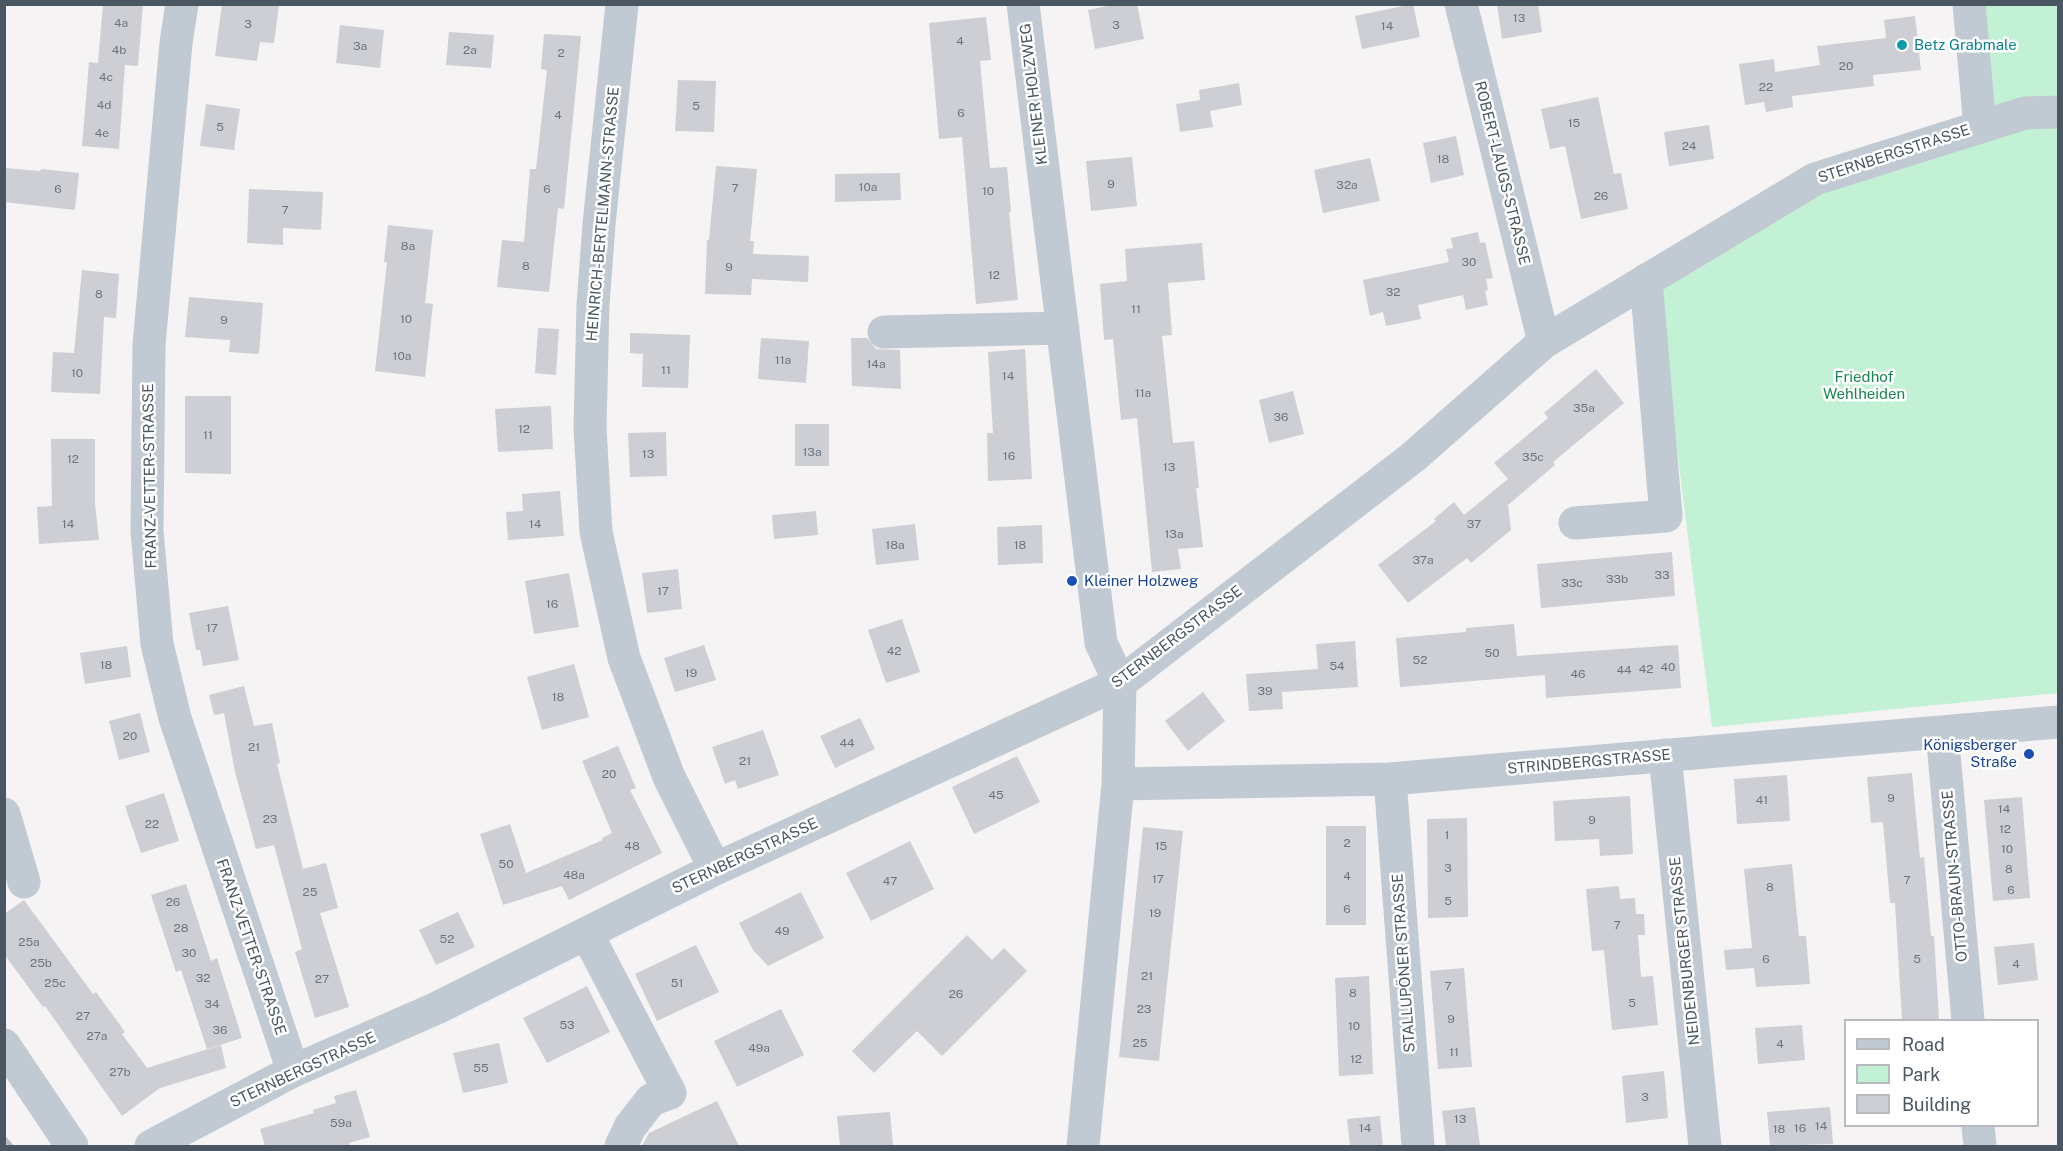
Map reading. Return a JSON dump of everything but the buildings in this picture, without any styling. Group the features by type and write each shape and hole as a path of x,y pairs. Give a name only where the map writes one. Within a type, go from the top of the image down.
{"street":[{"name":"FRANZ-VETTER-STRASSE","path":"182,4 176,43 148,345 147,531 157,644 175,718 293,1071"},
{"name":"HEINRICH-BERTELMANN-STRASSE","path":"622,4 600,212 593,305 590,428 596,532 624,658 669,777 715,869"},
{"name":"KLEINER HOLZWEG","path":"1023,4 1101,643 1120,683 1119,784 1083,1146"},
{"name":"ROBERT-LAUGS-STRASSE","path":"1461,4 1544,342"},
{"path":"1969,4 1980,127"},
{"name":"STERNBERGSTRASSE","path":"151,1146 293,1071 437,1008 715,869 1120,683 1412,458 1544,342 1815,179 2025,113 2058,112"},
{"path":"1575,523 1666,516 1646,280"},
{"path":"884,332 1063,328"},
{"name":"STRINDBERGSTRASSE","path":"1119,784 1390,779 2058,722"},
{"name":"OTTO-BRAUN-STRASSE","path":"1942,732 1968,1019"},
{"name":"NEIDENBURGER STRASSE","path":"1665,755 1705,1146"},
{"name":"STALLUPÖNER STRASSE","path":"1390,779 1418,1146"},
{"path":"4,814 24,882"},
{"path":"587,934 670,1093 651,1100 630,1127 621,1146"},
{"path":"4,1045 72,1146"},
{"path":"1978,1127 1980,1146"}],"green space":[{"path":"1982,5 2058,5 2058,97 1992,107"},
{"name":"Friedhof Wehlheiden","path":"2058,125 2058,693 1712,727 1656,283 1821,187 2025,126"}],"railway":[{"path":"4,1138 11,1146"}],"place":[{"name":"Betz Grabmale","path":"1902,45"},
{"name":"Kleiner Holzweg","path":"1072,581"},
{"name":"Königsberger Straße","path":"2029,754"}]}
